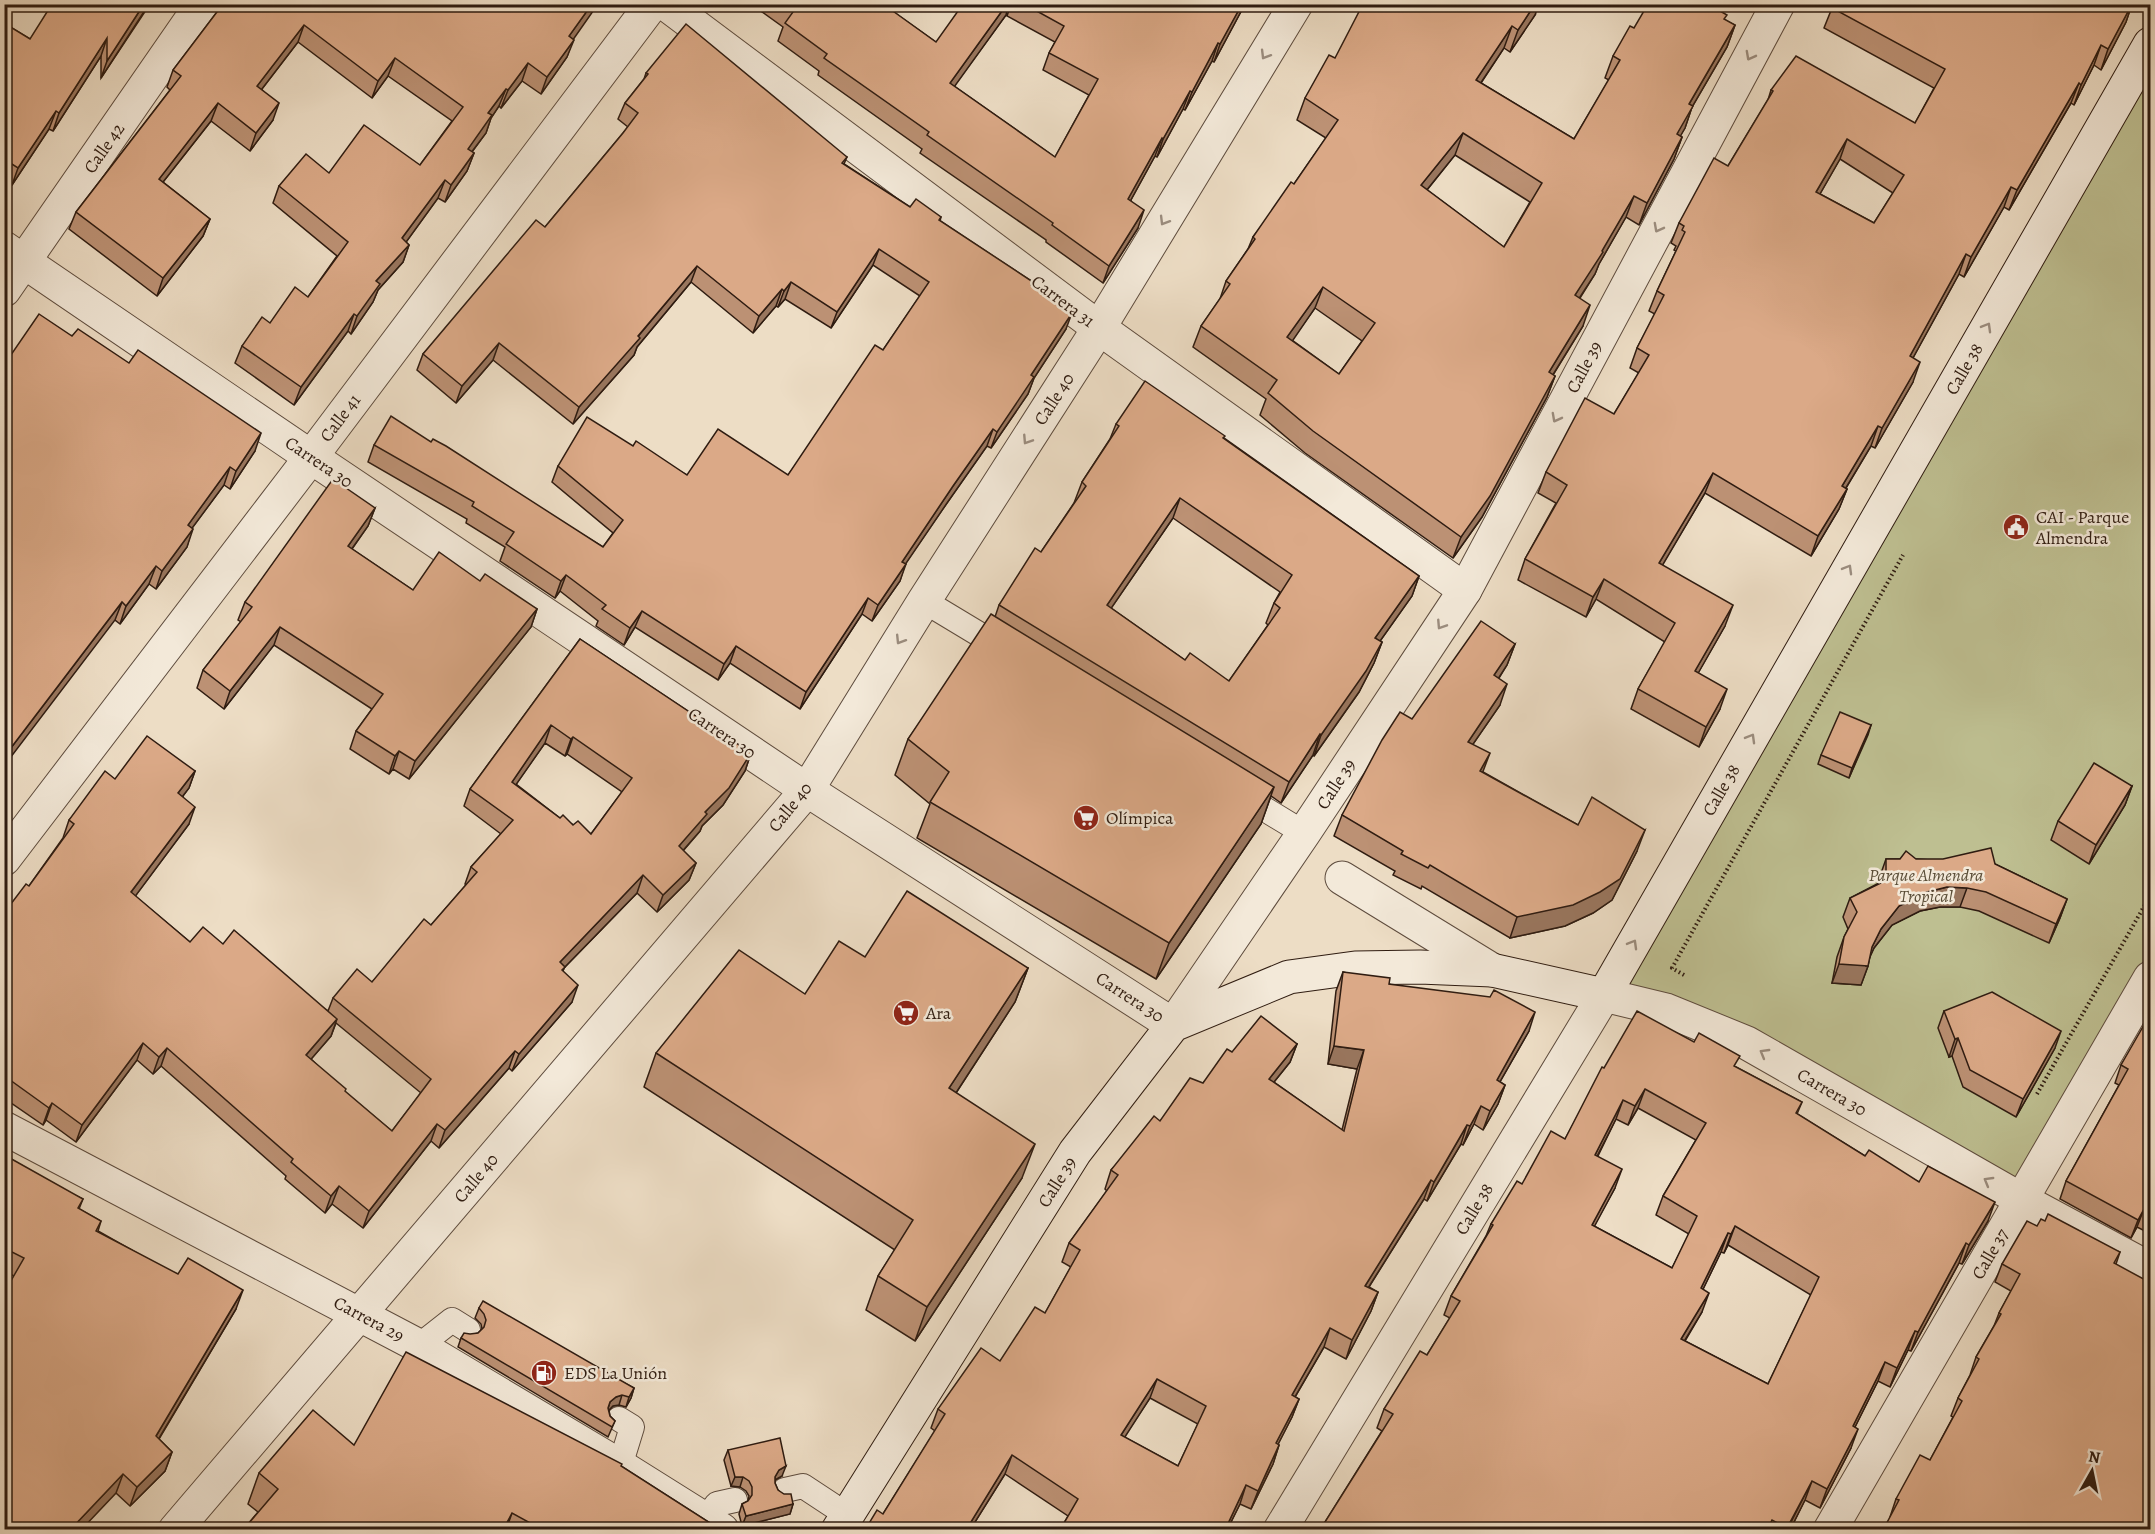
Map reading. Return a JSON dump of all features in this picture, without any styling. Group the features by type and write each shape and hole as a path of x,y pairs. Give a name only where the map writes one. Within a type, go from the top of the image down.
{"street":[{"name":"Calle 42","path":"4,290 15,254 202,4"},
{"name":"Calle 41","path":"4,859 311,457 652,4"},
{"name":"Carrera 31","path":"666,4 1099,328 1465,590"},
{"name":"Calle 40","path":"175,1530 807,790 924,601 1099,328 1296,4"},
{"name":"Calle 39","path":"843,1522 1075,1152 1173,1025 1465,590 1778,4"},
{"name":"Calle 38","path":"1280,1530 1604,994 2151,44"},
{"name":"Carrera 30","path":"15,254 311,457 807,790 1173,1025 1289,977 1355,968 1420,967 1492,970 1604,994 1666,1010 1747,1043 2022,1200 2151,1269"},
{"name":"Carrera 30","path":"1342,878 1492,970"},
{"name":"Calle 37","path":"1830,1530 2151,978"},
{"name":"Carrera 29","path":"4,1128 419,1346 714,1524"}],"lane":[{"path":"924,601 1024,662"},
{"path":"1224,784 1304,833"},
{"path":"419,1346 452,1320 468,1330"},
{"path":"619,1419 632,1426 620,1466"},
{"path":"785,1490 803,1486 843,1522"},
{"path":"714,1524 717,1504 735,1500"}],"path":[{"path":"2031,1104 2151,896"},
{"path":"1672,968 1692,980"}],"green space":[{"name":"Parque Almendra Tropical","path":"2150,44 2150,978 2022,1200 1747,1043 1604,995"}],"building":[{"path":"52,4 144,4 107,61 107,38 59,113 56,111 18,168 4,159 4,23 30,39"},
{"path":"223,4 592,4 569,36 574,40 547,77 528,63 508,90 506,89 488,113 492,115 468,149 474,153 451,185 445,180 402,238 409,245 376,281 380,284 357,316 354,314 301,387 242,346 262,317 270,323 295,287 308,297 348,242 279,186 306,154 329,173 364,125 420,165 463,107 395,58 378,81 304,25 257,86 279,103 256,133 218,103 159,179 210,219 163,278 76,212 181,76 173,70"},
{"path":"782,4 883,4 936,42 963,4 1007,4 950,83 1055,157 1098,79 1049,53 1064,26 1024,4 1242,4 1128,199 1144,210 1109,266 1052,225 1053,223 927,135 929,132 824,58 827,54 785,23 793,12"},
{"path":"1363,4 1535,4 1518,30 1512,26 1476,80 1574,139 1620,60 1613,56 1630,26 1634,28 1648,4 1708,4 1727,15 1724,19 1735,25 1689,104 1693,106 1677,134 1682,137 1647,203 1634,196 1603,252 1575,295 1590,305 1549,372 1555,376 1490,496 1461,537 1313,431 1268,393 1277,380 1201,326 1230,284 1226,281 1255,239 1253,237 1291,182 1294,184 1338,120 1305,98 1329,55 1335,58","holes":["1463,133 1542,183 1504,247 1421,185","1323,287 1375,323 1339,374 1287,337"]},
{"path":"1834,4 2132,4 2108,49 2101,45 2081,85 2079,83 2017,190 2011,187 1971,257 1966,254 1910,356 1920,362 1882,428 1878,426 1842,486 1847,489 1818,536 1713,473 1659,563 1733,605 1695,671 1727,689 1706,727 1638,689 1675,623 1604,579 1593,597 1525,559 1567,485 1546,472 1585,398 1614,414 1649,355 1637,348 1664,295 1657,291 1685,232 1682,230 1684,226 1679,223 1714,158 1728,166 1773,91 1771,90 1796,56 1915,123 1945,69 1832,8","holes":["1847,139 1904,175 1874,223 1816,192"]},
{"path":"686,24 847,157 842,163 910,207 916,199 941,217 939,220 1033,282 1031,285 1072,313 1031,375 1034,377 997,432 993,429 902,562 906,564 878,605 868,598 806,692 736,646 724,664 642,611 630,628 602,609 606,605 566,575 561,581 506,544 514,532 472,506 474,502 374,445 391,416 431,442 433,439 446,446 603,547 623,520 558,466 587,417 633,446 636,441 687,475 718,429 788,475 875,345 883,350 929,282 879,249 837,312 791,282 759,316 697,266 638,336 640,338 579,407 499,343 462,386 423,354 536,220 545,227 623,133 638,113 625,103"},
{"path":"39,314 72,336 78,329 129,363 138,350 261,433 236,471 230,467 188,525 193,529 162,571 156,566 126,606 122,602 4,757 4,365"},
{"path":"1145,381 1419,576 1375,638 1382,642 1366,671 1320,734 1289,782 999,605 1035,548 1041,552 1086,486 1082,482 1119,426 1116,424","holes":["1180,498 1292,575 1274,603 1280,608 1229,681 1190,653 1185,660 1107,605"]},
{"path":"333,479 375,508 348,546 413,590 439,552 480,581 485,574 537,609 415,761 399,751 395,756 356,731 383,694 280,627 230,691 203,670 252,607 245,602"},
{"name":"Olímpica","path":"991,614 1274,787 1169,943 930,802 949,772 908,739"},
{"path":"1481,621 1515,644 1494,675 1507,684 1468,742 1490,753 1480,771 1578,825 1592,797 1645,830 1620,879 1573,905 1517,917 1430,865 1428,868 1401,854 1403,851 1342,815 1382,740 1400,712 1412,719"},
{"path":"580,639 751,753 729,788 705,812 707,814 679,846 696,863 663,895 643,875 560,962 565,967 562,970 578,985 519,1054 515,1051 445,1130 437,1124 369,1211 339,1186 331,1196 291,1162 293,1159 167,1048 159,1057 143,1043 82,1125 52,1103 49,1108 10,1080 7,1084 4,1083 4,913 26,884 29,886 74,824 69,820 105,771 115,779 147,736 195,771 178,793 195,807 131,892 190,942 203,927 223,944 234,930 337,1019 306,1055 392,1131 431,1079 333,998 357,969 372,982 424,919 431,925 477,872 471,867 513,820 470,789","holes":["551,725 571,739 573,737 632,778 591,834 578,821 573,825 563,815 560,818 512,782"]},
{"path":"1840,712 1871,725 1852,768 1821,755"},
{"path":"2094,763 2132,786 2096,845 2058,821"},
{"path":"1991,848 1995,864 2067,899 2056,924 1986,892 1947,887 1927,892 1899,906 1881,929 1872,947 1868,966 1839,964 1844,937 1857,912 1850,898 1881,883 1886,876 1886,859 1900,859 1906,851 1916,859 1943,859"},
{"path":"907,891 1028,968 949,1088 1035,1144 927,1307 878,1276 913,1220 656,1053 739,950 805,994 839,941 865,957"},
{"path":"1343,972 1390,978 1389,984 1490,997 1494,990 1535,1012 1497,1080 1505,1085 1490,1111 1481,1106 1470,1126 1467,1125 1434,1182 1431,1180 1365,1286 1378,1292 1352,1340 1330,1328 1292,1395 1299,1399 1276,1443 1279,1445 1258,1491 1246,1485 1225,1530 1060,1530 1078,1499 1012,1455 966,1530 865,1530 877,1510 883,1514 945,1414 938,1409 981,1348 1000,1361 1035,1307 1045,1313 1080,1250 1069,1243 1118,1175 1111,1170 1154,1116 1160,1121 1190,1078 1203,1083 1227,1049 1232,1052 1261,1016 1297,1044 1269,1079 1344,1131 1364,1050 1334,1046","holes":["1157,1379 1206,1406 1178,1466 1121,1435"]},
{"path":"1992,992 2061,1031 2023,1099 1970,1070 1958,1038 1955,1039 1944,1011"},
{"path":"1637,1011 1694,1042 1699,1033 1740,1056 1734,1066 1802,1102 1796,1113 1865,1156 1869,1150 1919,1182 1928,1166 1995,1202 1969,1245 1966,1243 1918,1332 1915,1331 1897,1368 1885,1362 1853,1426 1858,1429 1827,1489 1812,1481 1787,1528 1772,1520 1767,1530 1320,1530 1393,1414 1384,1409 1420,1351 1427,1355 1460,1301 1451,1296 1517,1181 1522,1184 1551,1131 1565,1139 1602,1067 1604,1068","holes":["1645,1089 1706,1123 1663,1196 1697,1216 1672,1268 1592,1225 1622,1169 1595,1155 1623,1100 1635,1106","1735,1226 1819,1277 1768,1384 1681,1339 1709,1293 1701,1288 1728,1233 1731,1234"]},
{"path":"2148,1018 2151,1020 2151,1212 2144,1209 2138,1220 2066,1181 2128,1069 2121,1065"},
{"path":"8,1157 83,1199 78,1208 101,1221 96,1231 178,1274 188,1258 243,1290 156,1436 172,1452 137,1487 123,1474 70,1530 4,1530 4,1293 24,1258 4,1248 4,1162"},
{"path":"2048,1214 2120,1252 2114,1263 2151,1283 2151,1530 1883,1530 1899,1500 1896,1499 1920,1455 1930,1460 1962,1401 1958,1398 1979,1359 1976,1357 2001,1314 1999,1313 2020,1274 2002,1264 2027,1221 2037,1226 2041,1219 2045,1221"},
{"name":"EDS La Unión","path":"483,1301 634,1388 629,1397 622,1395 610,1402 608,1408 610,1416 615,1421 612,1427 461,1338 464,1333 478,1333 484,1327 486,1320 479,1308"},
{"path":"406,1352 622,1464 621,1466 721,1530 543,1530 512,1513 503,1530 243,1530 278,1489 259,1473 313,1410 354,1445"},
{"path":"780,1438 786,1466 779,1470 775,1483 778,1490 784,1494 791,1494 793,1504 746,1516 742,1504 752,1495 752,1487 743,1477 735,1477 728,1450"}],"place":[{"name":"CAI - Parque Almendra","path":"2016,527"},
{"name":"Olímpica","path":"1086,818"},
{"name":"Ara","path":"906,1013"},
{"name":"EDS La Unión","path":"544,1373"}]}
